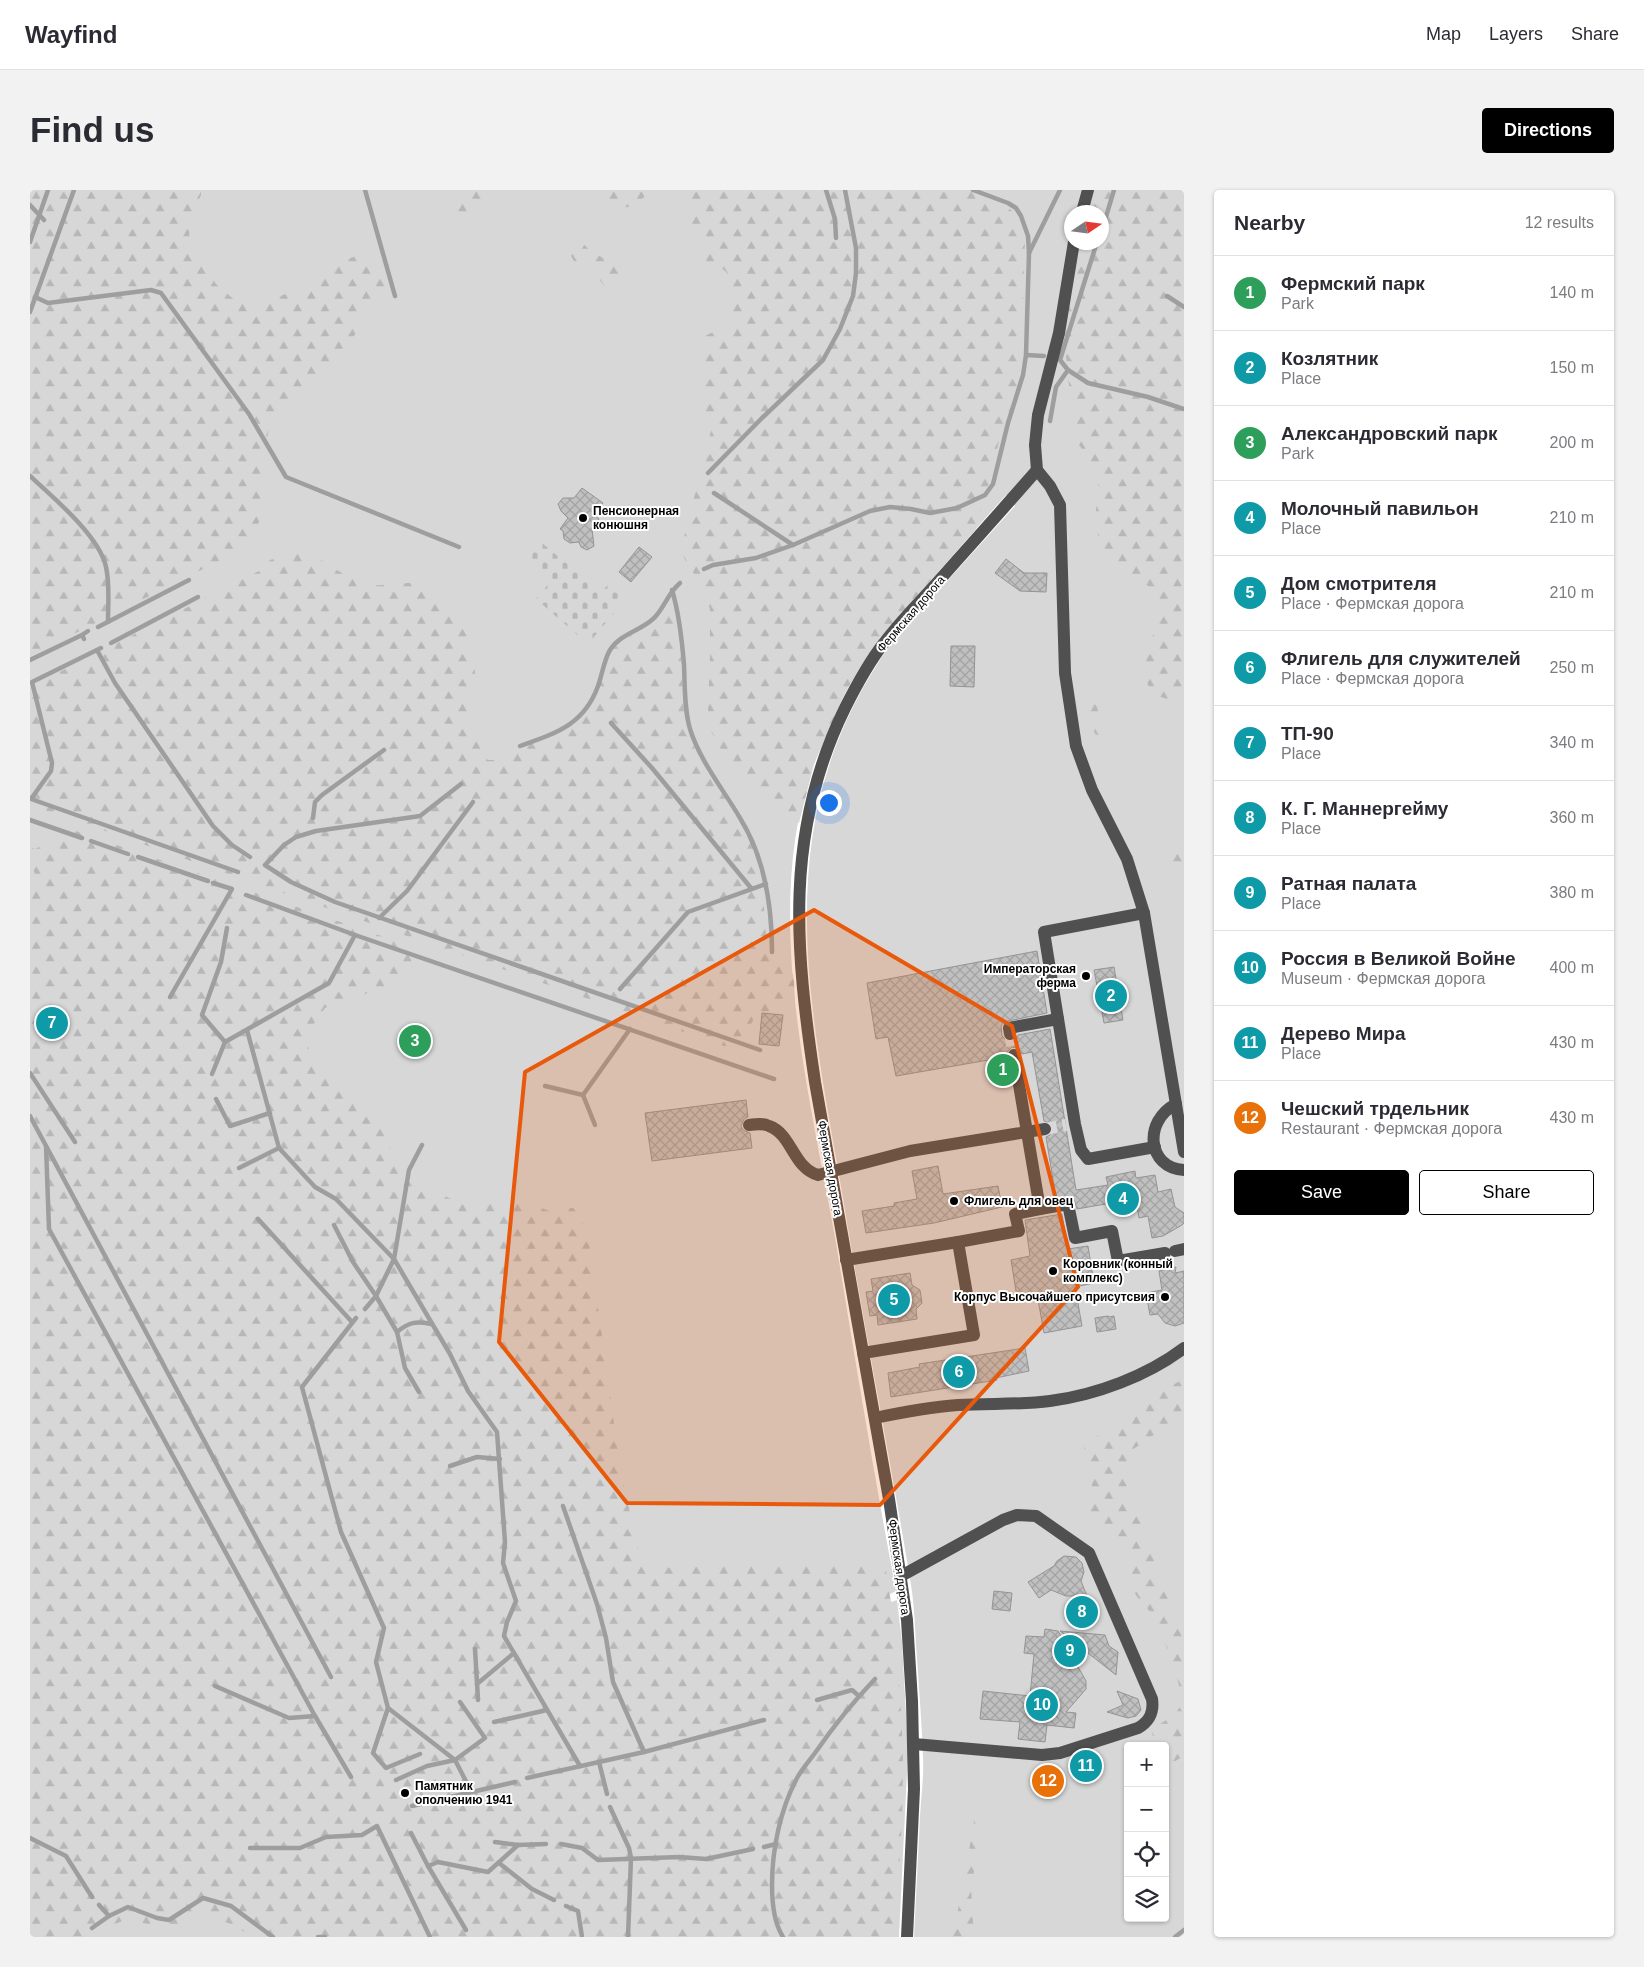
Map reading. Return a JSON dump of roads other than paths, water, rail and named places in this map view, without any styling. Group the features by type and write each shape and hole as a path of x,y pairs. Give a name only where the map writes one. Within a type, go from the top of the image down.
{"street":[{"path":"1084,205 1088,190"},
{"path":"1073,250 1058,332 1038,415 1035,452 1037,470 1050,486 1060,505 1065,673 1076,746 1092,790 1127,859 1144,913 1184,1152"},
{"name":"Фермская дорога","path":"907,1937 914,1789 910,1657 901,1576 806,1021 799,937 803,848 810,802 818,775 842,715 863,676 884,643 1037,470"},
{"path":"1144,913 1044,932 1058,1019 1070,1125 1081,1150 1088,1159 1155,1147"},
{"path":"1010,1034 1010,1028 1058,1019"},
{"path":"1014,1055 1040,1209"},
{"path":"1176,1104 1164,1111 1155,1124 1153,1132 1158,1154 1168,1165 1184,1170"},
{"path":"749,1125 767,1125 774,1128 802,1165 810,1173 818,1175 910,1151 1045,1129"},
{"path":"846,1260 1018,1231 1015,1214 1068,1204 1075,1238 1112,1231 1118,1261 1175,1251"},
{"path":"863,1353 974,1335 958,1242"},
{"path":"875,1418 928,1408 1063,1399 1096,1390 1138,1374 1184,1348"},
{"path":"901,1576 1003,1520 1017,1515 1036,1516 1089,1553 1152,1699 1153,1707 1149,1720 1138,1728 1052,1754 1036,1755 914,1744"}],"waterway":[{"path":"30,242 48,190"},
{"path":"30,312 74,190"},
{"path":"365,190 395,296"},
{"path":"826,190 835,219 836,238"},
{"path":"708,473 823,360 840,329 853,296 856,273 856,248 845,190"},
{"path":"704,569 713,565 756,558 793,545 870,511 890,507 930,513 957,508 985,495 993,484 1008,423 1023,375 1026,355 1028,236 1016,208 1008,203 973,190"},
{"path":"1029,253 1060,190"},
{"path":"1109,207 1114,190"},
{"path":"30,205 44,220"},
{"path":"1094,250 1060,360 1068,370 1088,383 1148,397 1184,409"},
{"path":"35,297 48,303 151,290 161,293 249,414 286,477 459,547"},
{"path":"1167,296 1184,307"},
{"path":"1026,355 1044,356"},
{"path":"1050,421 1056,387 1068,370"},
{"path":"30,476 74,518 95,543 102,555 108,581 108,622"},
{"path":"714,493 793,545"},
{"path":"98,627 189,580"},
{"path":"520,746 557,732 577,719 592,699 610,650 619,640 653,619 680,583"},
{"path":"672,590 681,636 686,705 690,729 706,764 749,833 756,849 765,882 771,917 772,952"},
{"path":"111,643 198,597"},
{"path":"84,639 82,635 88,631"},
{"path":"30,660 82,635"},
{"path":"101,648 32,682 52,763 51,771 31,799 238,872"},
{"path":"97,650 115,683 213,826 232,845 250,857"},
{"path":"611,723 652,768 751,888"},
{"path":"313,818 315,802 322,795 384,750"},
{"path":"461,784 420,816 316,831 296,837 284,845 265,865 291,882 335,902 760,1050"},
{"path":"379,918 407,891 473,802"},
{"path":"30,820 82,838"},
{"path":"91,841 128,854"},
{"path":"138,857 208,881"},
{"path":"170,997 232,889 213,883"},
{"path":"620,989 688,912 766,884"},
{"path":"246,895 355,935 774,1079"},
{"path":"227,928 221,962 202,1015 225,1042 329,983 355,935"},
{"path":"595,1125 583,1095 630,1029"},
{"path":"247,1030 279,1148 315,1187 336,1199 394,1259 450,1354 468,1391 497,1432 505,1542 503,1563 516,1601 507,1622 504,1636 580,1766"},
{"path":"212,1074 225,1042"},
{"path":"30,1073 75,1142"},
{"path":"545,1086 583,1095"},
{"path":"216,1099 230,1126 270,1113"},
{"path":"30,1116 331,1677"},
{"path":"365,1309 376,1296 394,1259 409,1170 422,1145"},
{"path":"46,1146 49,1229 315,1716 351,1777"},
{"path":"239,1168 279,1148"},
{"path":"258,1219 352,1322"},
{"path":"334,1225 353,1262 397,1332 405,1368 419,1392"},
{"path":"356,1318 302,1387 341,1532 384,1628 376,1662 388,1708 373,1753 386,1768 420,1754"},
{"path":"397,1332 413,1323 431,1324"},
{"path":"450,1466 477,1457 500,1459"},
{"path":"563,1506 597,1604 606,1638 613,1682 644,1752"},
{"path":"475,1649 478,1700"},
{"path":"477,1684 514,1653"},
{"path":"783,1937 777,1925 774,1912 772,1885 775,1844 786,1803 803,1768 875,1679"},
{"path":"215,1686 289,1718 315,1716"},
{"path":"817,1700 852,1690 859,1696"},
{"path":"396,1780 427,1766 455,1760 485,1738 460,1702"},
{"path":"388,1708 455,1760 471,1791"},
{"path":"494,1722 547,1710"},
{"path":"527,1778 644,1752 764,1720"},
{"path":"599,1762 607,1794"},
{"path":"412,1806 515,1782"},
{"path":"610,1807 629,1848 631,1858 628,1937"},
{"path":"250,1848 300,1848 326,1837 362,1835 377,1826 430,1937"},
{"path":"411,1833 466,1930"},
{"path":"30,1838 66,1856 92,1897"},
{"path":"495,1842 518,1845 546,1844"},
{"path":"561,1844 582,1848 598,1860 679,1857 706,1859 753,1849"},
{"path":"764,1847 776,1844"},
{"path":"428,1866 438,1862 488,1872 518,1845"},
{"path":"499,1863 532,1889 554,1900"},
{"path":"92,1928 109,1916 128,1907 157,1918 169,1920 203,1898 231,1906 273,1937"},
{"path":"99,1905 109,1916"},
{"path":"566,1906 578,1911 582,1937"},
{"path":"1175,1937 1184,1930"},
{"path":"318,1937 325,1937"}],"tunnel":[{"path":"1010,1034 1014,1055"},
{"path":"1045,1129 1066,1125"}],"place":[{"name":"Пенсионерная конюшня","path":"583,518"},
{"name":"Императорская ферма","path":"1086,976"},
{"name":"Козлятник","path":"1111,996"},
{"name":"ТП-90","path":"52,1023"},
{"name":"Александровский парк","path":"415,1041"},
{"name":"Фермский парк","path":"1003,1070"},
{"name":"Молочный павильон","path":"1123,1199"},
{"name":"Флигель для овец","path":"954,1201"},
{"name":"Коровник (конный комплекс)","path":"1053,1271"},
{"name":"Корпус Высочайшего присутсвия","path":"1165,1297"},
{"name":"Дом смотрителя","path":"894,1300"},
{"name":"Флигель для служителей","path":"959,1372"},
{"name":"К. Г. Маннергейму","path":"1082,1612"},
{"name":"Ратная палата","path":"1070,1651"},
{"name":"Россия в Великой Войне","path":"1042,1705"},
{"name":"Дерево Мира","path":"1086,1766"},
{"name":"Чешский трдельник","path":"1048,1781"},
{"name":"Памятник ополчению 1941","path":"405,1793"}]}
